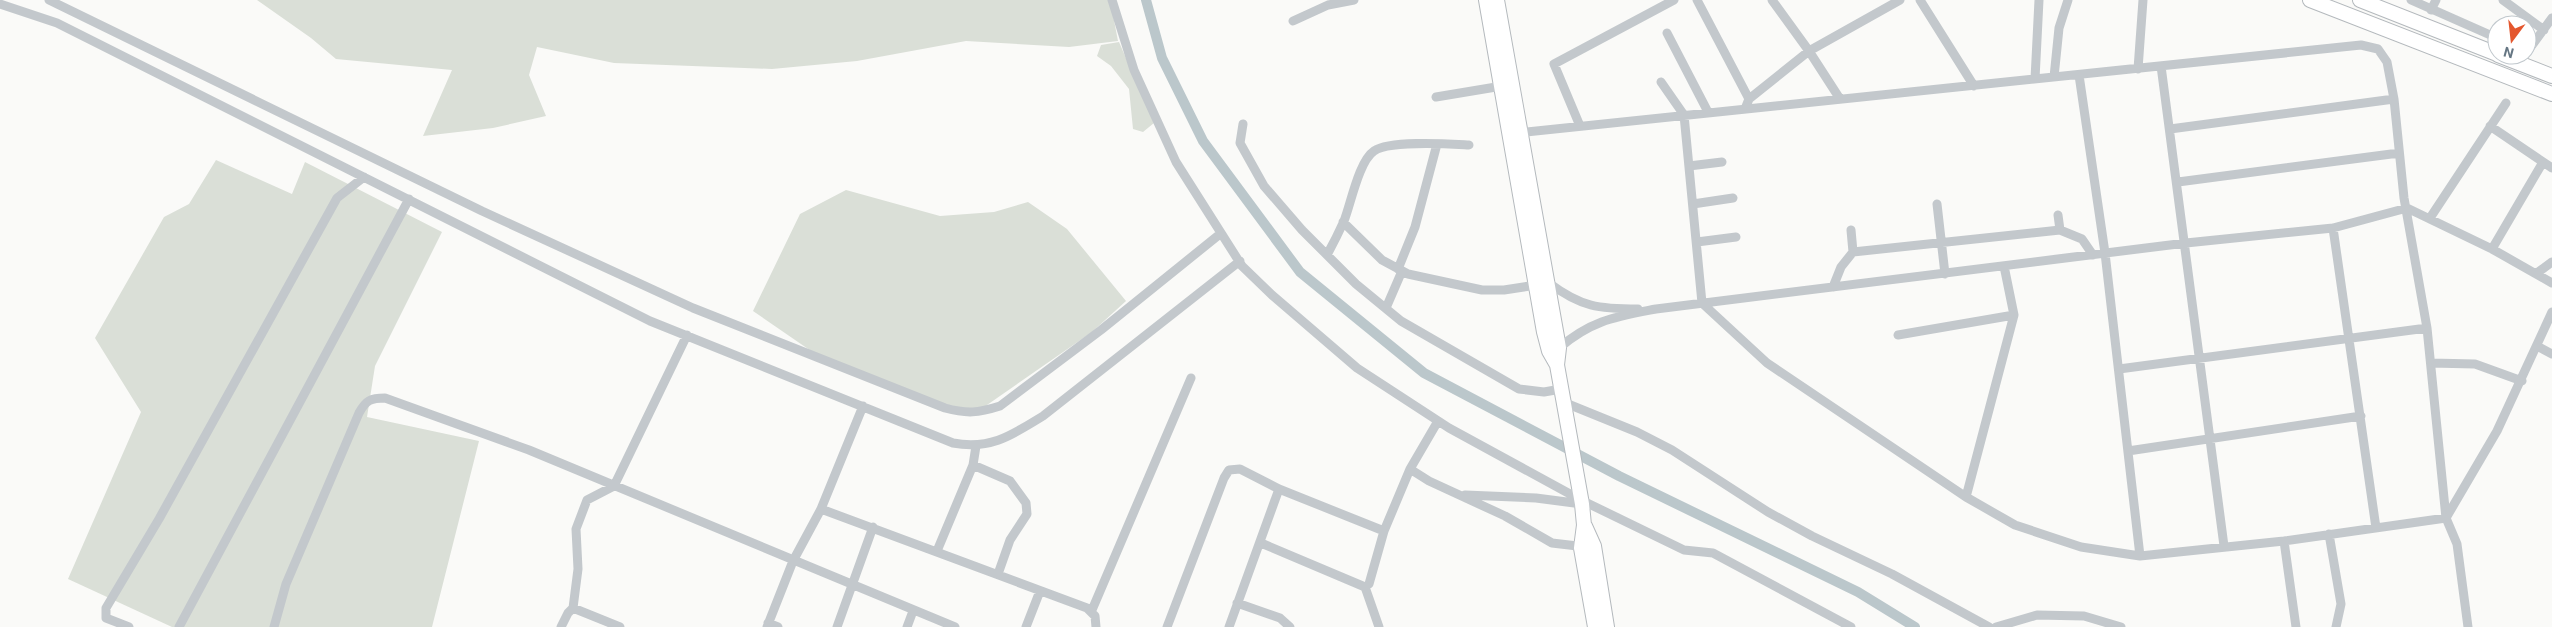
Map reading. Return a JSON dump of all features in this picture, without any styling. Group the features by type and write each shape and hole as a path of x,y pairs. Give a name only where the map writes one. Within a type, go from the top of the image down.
{"highway":[{"path":"1486,0 1502,86 1516,133"},
{"path":"1497,0 1516,133 1542,284 1559,348 1557,365 1581,499 1595,627"},
{"path":"2310,0 2552,94"},
{"path":"2360,0 2487,51"},
{"path":"2537,63 2552,76"},
{"path":"1542,284 1544,332 1549,351 1557,365"},
{"path":"1587,547 1607,627"}],"street":[{"path":"49,0 482,211 684,304 936,404 962,412 980,412 1000,406 1101,330 1220,234"},
{"path":"1112,0 1134,70 1176,162 1242,266 1272,296 1357,368 1438,421 1581,499 1684,550 1713,553 1851,627"},
{"path":"1293,21 1328,5 1354,0"},
{"path":"1580,126 1554,64 1674,0"},
{"path":"1697,0 1749,100"},
{"path":"1772,0 1809,51 1840,99"},
{"path":"1744,109 1749,100 1809,51 1900,0"},
{"path":"1920,0 1974,86"},
{"path":"2035,80 2039,0"},
{"path":"2054,77 2059,28 2068,0"},
{"path":"2138,68 2143,0"},
{"path":"2411,0 2487,34"},
{"path":"2431,10 2436,0"},
{"path":"2502,0 2544,30"},
{"path":"0,4 57,23 650,321 954,443 976,446 999,441 1043,416 1240,261"},
{"path":"2537,39 2552,18"},
{"path":"1667,33 1708,112"},
{"path":"1516,133 2361,45 2378,49 2387,62 2394,99 2399,153 2427,328 2446,518 2457,544 2468,627"},
{"path":"2161,66 2178,182 2224,546"},
{"path":"2079,75 2105,253 2140,556"},
{"path":"1661,82 1684,115 1702,303 1767,363 1966,497 2015,525 2081,547 2140,556 2284,540 2446,518"},
{"path":"1436,97 1502,86"},
{"path":"2170,129 2394,99"},
{"path":"2430,218 2506,103"},
{"path":"1243,124 1240,143 1264,186 1302,230 1356,284 1402,320 1519,389 1562,395 1672,450 1768,512 1812,536 1892,574 1989,627"},
{"path":"2490,126 2552,168"},
{"path":"1386,308 1415,227 1437,144"},
{"path":"1327,255 1343,222 1362,171 1369,156 1376,150 1388,145 1469,145"},
{"path":"2178,182 2399,153"},
{"path":"1689,166 1722,162"},
{"path":"2492,250 2543,162"},
{"path":"129,627 106,618 106,608 164,510 337,198 364,177"},
{"path":"1693,204 1733,198"},
{"path":"179,627 409,200"},
{"path":"1937,204 1945,274"},
{"path":"1559,348 1576,334 1604,320 1656,309 2186,243 2333,228 2407,208 2430,218 2552,282"},
{"path":"2058,215 2060,230"},
{"path":"1343,222 1382,260 1400,270 1482,290 1504,290 1542,284 1602,309 1656,309"},
{"path":"2333,228 2376,528"},
{"path":"1851,230 1853,252"},
{"path":"1833,287 1841,266 1853,252 2060,230 2082,239 2093,255"},
{"path":"1697,242 1736,238"},
{"path":"2537,273 2552,262"},
{"path":"1966,497 2014,315 2004,266"},
{"path":"2446,518 2497,431 2522,381 2552,312"},
{"path":"1898,335 2014,315"},
{"path":"2119,370 2427,328"},
{"path":"561,627 568,613 573,608 578,569 576,529 587,500 614,486 687,335"},
{"path":"2537,346 2552,354"},
{"path":"2431,363 2475,364 2522,381"},
{"path":"1092,610 1191,378"},
{"path":"274,627 286,584 359,412 364,403 372,398 385,398 494,436 955,627"},
{"path":"778,627 768,625 793,561 822,508 863,406"},
{"path":"2128,450 2361,416"},
{"path":"1366,586 1369,584 1373,572 1384,531 1410,469 1438,421"},
{"path":"937,551 973,465 976,446"},
{"path":"973,465 1010,482 1026,503 1026,514 1010,540 998,574"},
{"path":"1167,627 1226,472 1233,469 1240,470 1279,489 1384,531"},
{"path":"1410,469 1505,516 1552,543 1587,547"},
{"path":"1229,627 1279,489"},
{"path":"1460,494 1581,499"},
{"path":"822,508 1092,610 1095,616 1096,627"},
{"path":"837,627 873,527"},
{"path":"2329,534 2341,604 2336,627"},
{"path":"2284,540 2296,627"},
{"path":"1261,543 1366,586"},
{"path":"1366,586 1379,627"},
{"path":"1026,627 1040,591"},
{"path":"1237,603 1280,618 1290,627"},
{"path":"573,608 620,627"},
{"path":"907,627 914,611"},
{"path":"1996,627 2037,615 2084,616 2121,627"}],"shaded area":[{"path":"257,0 1110,0 1118,41 1069,47 966,41 857,61 772,69 614,63 537,47 529,75 546,116 493,128 423,136 452,70 336,59 311,38"},
{"path":"1119,42 1154,123 1143,132 1133,129 1129,89 1111,66 1097,56 1101,45"},
{"path":"216,160 292,194 305,162 442,232 375,366 367,417 479,441 432,627 172,627 68,579 141,412 95,338 164,217 189,204"},
{"path":"846,190 940,216 994,212 1028,202 1067,229 1126,301 1092,332 974,414 830,364 753,311 800,214"}],"waterway":[{"path":"1146,0 1162,58 1203,141 1300,272 1424,373 1619,476 1858,592 1915,627"}]}
